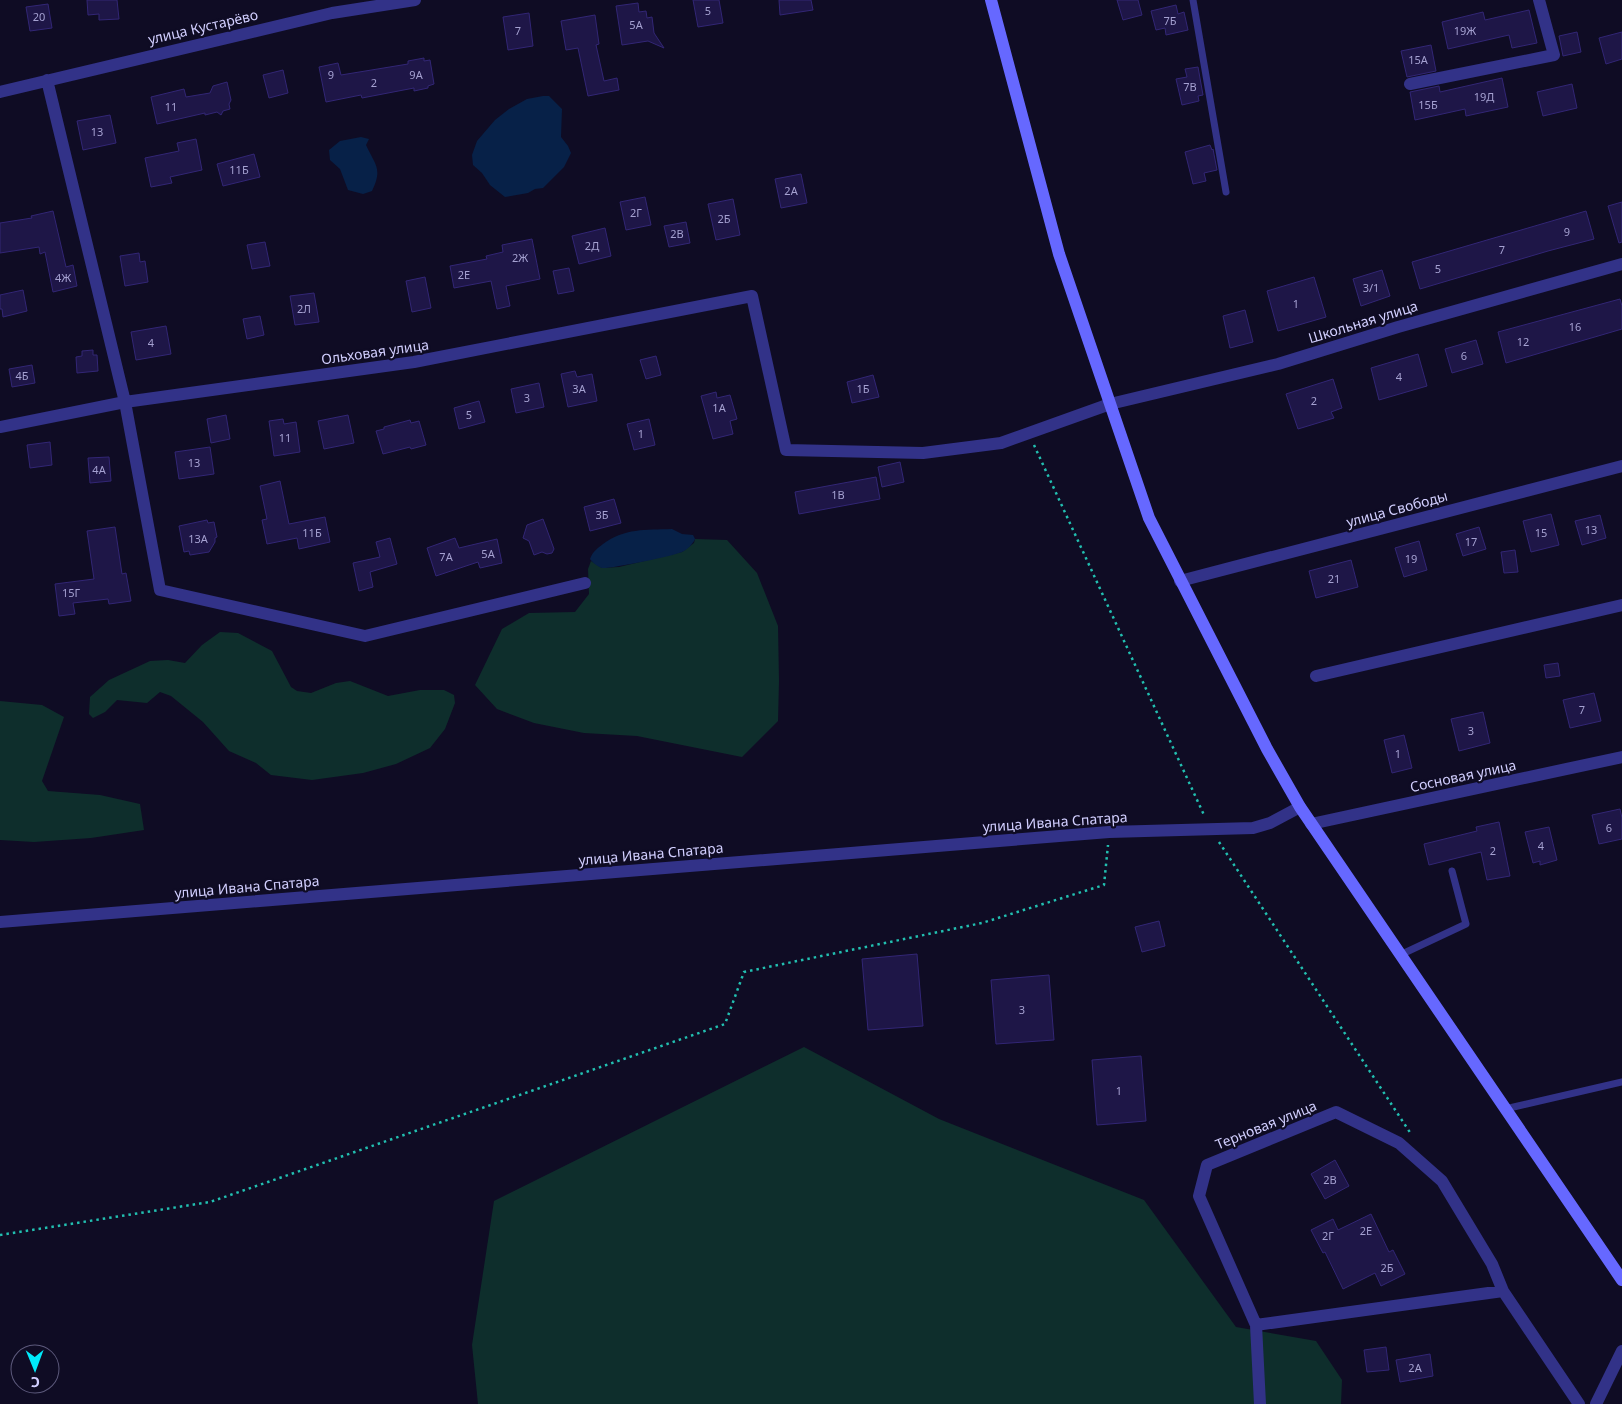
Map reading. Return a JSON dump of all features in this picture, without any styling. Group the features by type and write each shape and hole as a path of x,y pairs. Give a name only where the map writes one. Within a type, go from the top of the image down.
{"main road":[{"path":"991,0 1059,254 1149,518 1180,581 1267,749 1300,807 1622,1280"}],"street":[{"name":"улица Кустарёво","path":"0,92 332,13 415,0"},
{"path":"1410,84 1554,54 1538,0"},
{"path":"47,80 125,402 160,590 365,636 585,582"},
{"name":"Школьная улица","path":"752,296 786,450 923,453 1001,443 1110,404 1278,364 1398,327 1622,264"},
{"name":"Ольховая улица","path":"0,427 125,402 414,362 752,296"},
{"name":"улица Свободы","path":"1180,581 1622,466"},
{"path":"1316,676 1622,604"},
{"name":"Сосновая улица","path":"1311,824 1622,757"},
{"name":"улица Ивана Спатара","path":"0,922 1109,832 1253,828 1281,818 1300,807"},
{"name":"Терновая улица","path":"1260,1404 1256,1325 1199,1196 1207,1165 1336,1112 1399,1143 1442,1181 1492,1264 1503,1291"},
{"path":"1256,1325 1503,1291 1579,1404"},
{"path":"1596,1404 1622,1351"}],"lane":[{"path":"1193,0 1226,192"},
{"path":"1400,955 1466,924 1452,871"},
{"path":"1505,1109 1622,1082"}],"path":[{"path":"0,1235 210,1202 725,1024 744,972 982,923 1104,885 1109,832"}],"green space":[{"path":"695,539 727,540 757,573 778,626 778,721 742,757 637,736 584,733 534,723 497,709 475,685 502,629 529,613 575,612 589,594 588,569 591,561 602,568 619,567 682,552 694,543"},
{"path":"220,632 238,633 272,651 291,687 297,691 311,693 336,683 350,681 388,696 420,690 444,690 454,695 455,703 445,729 430,748 396,764 363,773 312,780 271,775 256,763 229,751 203,722 171,696 160,692 147,703 117,700 105,712 93,718 89,714 90,697 109,680 150,661 168,660 185,663 202,645"},
{"path":"0,701 42,705 64,717 42,781 48,791 100,795 140,804 144,830 91,838 34,842 0,840"},
{"path":"804,1047 939,1119 1144,1200 1236,1327 1316,1341 1342,1380 1341,1404 478,1404 472,1345 494,1201"}],"water":[{"path":"549,96 562,109 561,137 571,153 564,167 543,188 505,197 490,185 482,173 473,165 472,155 477,141 495,120 509,109 527,99"},
{"path":"361,137 369,139 366,145 375,162 377,172 372,191 363,194 348,190 340,169 330,160 329,150 340,141"},
{"path":"672,529 682,534 693,535 695,539 690,547 676,554 607,568 599,567 590,559 594,552 603,544 627,532"}],"building":[{"path":"87,0 117,0 119,19 99,20 99,14 88,15"},
{"path":"693,0 719,0 723,23 698,27"},
{"path":"779,0 811,0 813,10 780,15"},
{"path":"1117,0 1138,0 1142,15 1123,20"},
{"path":"638,3 639,12 646,11 647,18 652,17 654,33 664,48 648,41 622,45 616,6"},
{"path":"48,4 52,28 30,31 26,7"},
{"path":"1176,5 1178,14 1184,12 1188,30 1166,35 1165,28 1156,30 1151,11"},
{"path":"1529,10 1537,43 1512,48 1509,35 1448,49 1442,22 1483,12 1485,20"},
{"path":"529,13 533,46 508,50 503,17"},
{"path":"595,15 599,44 596,45 604,81 617,78 619,90 588,96 578,48 566,50 561,21"},
{"path":"1577,32 1581,52 1563,56 1559,36"},
{"path":"1622,32 1622,59 1606,64 1599,38"},
{"path":"1431,45 1436,71 1407,77 1401,51"},
{"path":"424,58 424,61 430,60 434,84 428,86 428,88 414,91 414,88 362,98 361,95 326,102 319,67 338,63 341,75 408,64 408,61"},
{"path":"1198,67 1203,95 1198,96 1199,101 1182,105 1176,79 1187,77 1185,69"},
{"path":"283,70 288,93 269,98 263,75"},
{"path":"1502,78 1508,107 1466,116 1465,109 1415,120 1410,92 1439,86 1440,92"},
{"path":"227,82 231,100 229,104 230,109 223,111 221,115 217,112 205,115 205,113 157,124 151,97 184,89 186,97 210,93 213,86"},
{"path":"1572,84 1577,108 1543,116 1537,92"},
{"path":"110,115 116,143 83,150 77,121"},
{"path":"196,139 202,170 170,177 172,183 151,187 145,158 179,151 177,143"},
{"path":"1210,145 1213,149 1217,170 1204,173 1206,181 1193,184 1185,152"},
{"path":"254,154 260,177 223,186 217,164"},
{"path":"801,174 807,203 781,208 775,179"},
{"path":"645,197 651,225 626,230 620,202"},
{"path":"733,199 740,235 716,240 708,204"},
{"path":"1622,202 1622,242 1619,243 1608,206"},
{"path":"53,211 66,267 73,265 77,286 53,292 45,252 40,254 39,247 0,253 0,223 32,218 31,216"},
{"path":"1586,211 1594,239 1420,289 1412,262"},
{"path":"686,222 690,243 669,247 664,226"},
{"path":"605,228 611,256 579,264 572,236"},
{"path":"532,239 540,279 506,286 510,306 497,309 491,281 454,288 450,266 487,259 486,256 503,252 502,245"},
{"path":"265,242 270,266 252,269 247,245"},
{"path":"139,253 140,262 145,261 148,282 125,286 120,256"},
{"path":"569,268 574,291 558,294 553,271"},
{"path":"1382,270 1390,296 1361,306 1353,279"},
{"path":"425,277 431,308 412,312 406,281"},
{"path":"1314,277 1326,317 1278,331 1267,291"},
{"path":"23,290 27,311 3,317 2,309 0,309 0,295"},
{"path":"314,293 319,322 295,325 290,296"},
{"path":"1620,299 1622,306 1622,329 1506,363 1498,332"},
{"path":"1245,310 1253,342 1230,348 1223,316"},
{"path":"260,316 264,335 247,339 243,319"},
{"path":"166,326 171,354 136,360 131,332"},
{"path":"1476,340 1483,364 1452,373 1445,349"},
{"path":"93,350 93,355 97,355 98,371 77,373 76,357 82,356 82,351"},
{"path":"1418,354 1427,386 1379,400 1371,368"},
{"path":"656,356 661,375 646,379 640,360"},
{"path":"32,365 35,383 12,387 9,369"},
{"path":"575,371 577,377 592,374 597,401 568,407 561,374"},
{"path":"873,375 879,397 852,403 847,382"},
{"path":"1333,379 1342,408 1331,412 1334,418 1298,429 1286,394"},
{"path":"539,383 544,407 516,413 511,389"},
{"path":"716,392 717,398 730,395 737,419 730,421 733,434 713,439 701,396"},
{"path":"479,401 485,422 459,429 454,408"},
{"path":"226,415 230,439 211,443 207,419"},
{"path":"348,415 354,443 324,449 318,421"},
{"path":"283,419 284,424 296,422 300,452 274,456 269,421"},
{"path":"649,419 655,445 634,450 627,424"},
{"path":"410,420 411,423 419,421 426,445 383,454 376,431"},
{"path":"50,442 52,465 30,468 27,445"},
{"path":"210,447 214,474 179,479 175,452"},
{"path":"109,457 111,481 90,483 88,458"},
{"path":"900,462 904,482 882,487 878,467"},
{"path":"876,477 880,499 799,514 795,492"},
{"path":"280,481 289,524 325,517 330,542 299,549 297,538 267,544 262,520 267,519 260,486"},
{"path":"614,499 621,523 590,531 584,507"},
{"path":"1551,514 1559,545 1531,552 1523,521"},
{"path":"1600,515 1606,538 1582,545 1575,521"},
{"path":"543,519 554,549 552,553 542,552 534,555 529,541 523,538 527,525"},
{"path":"207,520 208,523 214,522 217,537 209,552 190,555 189,551 184,552 179,526"},
{"path":"115,527 122,574 126,573 131,601 109,604 108,599 73,603 75,614 59,616 55,584 94,579 87,531"},
{"path":"1479,527 1486,549 1463,556 1456,534"},
{"path":"390,538 397,564 370,572 373,587 359,591 353,563 380,557 376,542"},
{"path":"455,538 459,548 497,539 502,563 480,568 478,562 436,576 427,548"},
{"path":"1419,541 1427,570 1404,577 1395,548"},
{"path":"1515,550 1518,572 1504,573 1501,552"},
{"path":"1351,560 1358,587 1316,598 1309,571"},
{"path":"1558,663 1560,676 1546,678 1544,665"},
{"path":"1594,693 1601,721 1570,728 1563,700"},
{"path":"1483,712 1490,743 1459,751 1451,719"},
{"path":"1404,735 1412,768 1392,773 1384,740"},
{"path":"1620,809 1622,839 1599,844 1592,815"},
{"path":"1499,822 1510,876 1487,880 1481,852 1429,865 1424,844 1477,831 1476,827"},
{"path":"1549,827 1557,860 1540,865 1540,861 1533,863 1525,832"},
{"path":"1159,921 1165,946 1142,952 1135,927"},
{"path":"917,954 923,1026 868,1030 862,959"},
{"path":"1049,975 1054,1040 996,1044 991,980"},
{"path":"1141,1056 1146,1121 1097,1125 1092,1060"},
{"path":"1335,1160 1349,1186 1325,1199 1311,1174"},
{"path":"1371,1214 1389,1252 1393,1250 1405,1274 1381,1286 1375,1273 1343,1289 1325,1252 1323,1253 1311,1230 1333,1219 1338,1230"},
{"path":"1386,1347 1389,1370 1367,1372 1364,1350"},
{"path":"1430,1354 1433,1376 1400,1382 1396,1360"}]}
